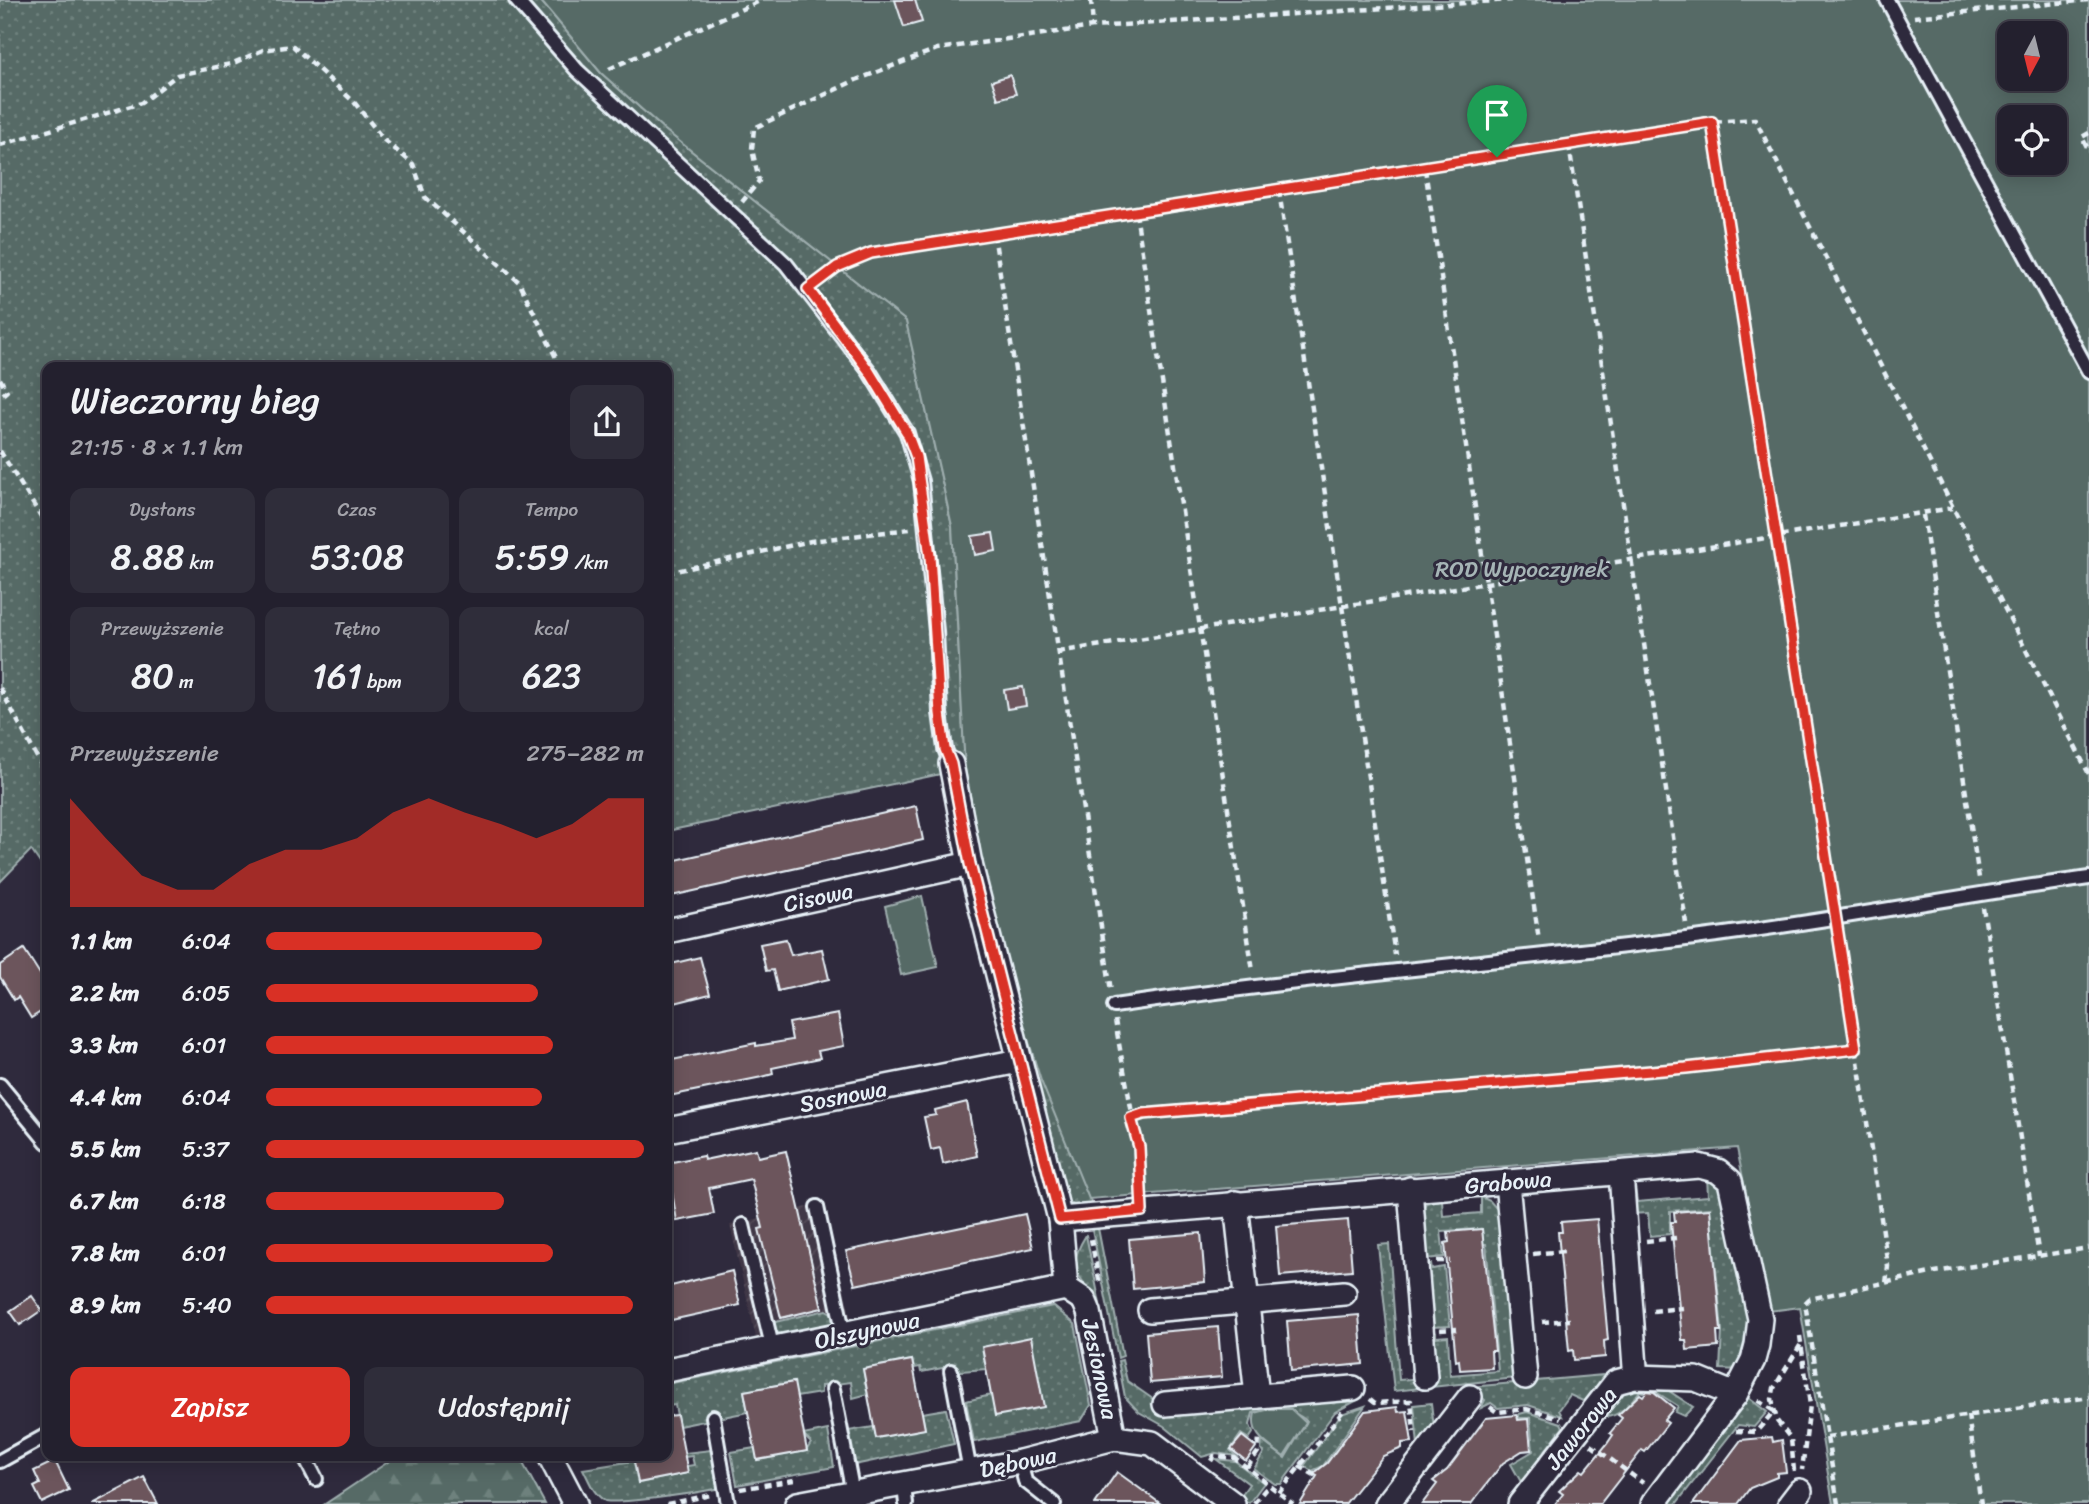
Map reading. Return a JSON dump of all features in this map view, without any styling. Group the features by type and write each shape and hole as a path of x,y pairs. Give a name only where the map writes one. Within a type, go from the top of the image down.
{"street":[{"path":"951,764 970,864 1060,1219 1066,1288"},
{"name":"Cisowa","path":"672,930 970,864"},
{"name":"Sosnowa","path":"672,1129 1018,1061"},
{"name":"Grabowa","path":"1060,1219 1699,1166 1718,1171 1730,1181 1760,1319 1753,1360 1735,1395"},
{"path":"1620,1173 1635,1367"},
{"path":"1507,1182 1525,1377"},
{"path":"1410,1189 1425,1377"},
{"path":"1236,1203 1257,1396"},
{"name":"Olszynowa","path":"672,1369 1066,1288"},
{"name":"Jesionowa","path":"1066,1288 1084,1300 1089,1312 1114,1438 1152,1443 1233,1504"},
{"path":"1150,1310 1344,1293"},
{"name":"Jaworowa","path":"1520,1504 1585,1436 1616,1382 1635,1377 1696,1379 1735,1395"},
{"path":"1656,1500 1735,1395"},
{"path":"1165,1405 1257,1396 1359,1401"},
{"path":"1387,1504 1475,1406"},
{"name":"Dębowa","path":"797,1504 853,1494 905,1495 970,1471 1020,1462 1114,1438"},
{"path":"553,1461 575,1504"}],"lane":[{"path":"516,0 577,71 786,264 869,371 907,433 921,481 936,631 940,713 945,749 951,764"},
{"path":"1887,0 2089,372"},
{"path":"1114,1006 1255,985 1688,939 1980,892 2089,878"},
{"path":"0,1086 42,1136"},
{"path":"817,1207 844,1335"},
{"path":"743,1225 773,1350"},
{"path":"951,1371 970,1471"},
{"path":"833,1389 853,1494"},
{"path":"713,1417 727,1498"},
{"path":"0,1461 42,1438"},
{"path":"306,1461 316,1479"},
{"path":"1020,1462 1025,1481 1054,1504"}],"path":[{"path":"609,69 762,0"},
{"path":"1091,0 1093,27"},
{"path":"731,214 759,181 752,149 754,128 856,80 937,49 1093,27 1511,0"},
{"path":"1900,24 1915,16 2089,0"},
{"path":"0,145 141,103 177,75 231,64 263,50 293,46 354,102 384,140 413,164 425,197 519,282 558,362"},
{"path":"808,289 837,267 871,253 1425,169 1712,122 1755,119 2089,774"},
{"path":"1712,122 1837,917 1888,1266 1886,1283"},
{"path":"2089,133 2081,137 2089,151"},
{"path":"1569,145 1688,939"},
{"path":"1425,169 1541,955"},
{"path":"1279,191 1397,970"},
{"path":"1136,213 1255,985"},
{"path":"994,234 1131,1118 1139,1147 1142,1211"},
{"path":"0,379 7,391 0,397"},
{"path":"0,451 42,518"},
{"path":"1058,652 1344,607 1486,580 1952,508"},
{"path":"672,572 811,541 924,528"},
{"path":"0,688 42,767"},
{"path":"1131,1118 1686,1068 1856,1049"},
{"path":"1626,1243 1676,1238"},
{"path":"1838,1504 1805,1303 1809,1298 1935,1272 2089,1248"},
{"path":"1631,1313 1683,1308"},
{"path":"1796,1488 1810,1405 1800,1336"},
{"path":"1729,1440 1737,1429 1756,1432 1772,1410 1774,1388 1801,1344"},
{"path":"1827,1437 2089,1397"},
{"path":"1279,1493 1340,1413 1359,1401 1411,1401 1415,1437"},
{"path":"1475,1406 1490,1406 1497,1412"},
{"path":"1490,1415 1526,1409 1562,1419 1585,1436 1656,1500"},
{"path":"1772,1410 1791,1439 1796,1488"},
{"path":"1968,1415 1981,1504"},
{"path":"1745,1437 1750,1431"},
{"path":"1247,1467 1258,1452 1259,1437"},
{"path":"1299,1466 1316,1476"},
{"path":"1258,1499 1269,1485"},
{"path":"667,1504 727,1498"}],"shaded area":[{"path":"824,1203 852,1323 757,1342 730,1225"}],"green space":[{"path":"0,0 540,0 601,73 665,130 906,321 952,526 965,769 672,830 672,362 42,362 42,866 31,850 0,882"},
{"name":"ROD Wypoczynek","path":"540,0 2089,0 2089,1504 1833,1504 1800,1307 1769,1311 1737,1148 1089,1199 1041,1081 996,936 965,769 952,526 906,321 665,130 601,73"},
{"path":"922,896 938,967 901,975 885,906"},
{"path":"999,937 1091,1202 1090,1207 1077,1207 1066,1200"},
{"path":"1707,1177 1717,1181 1724,1200 1750,1333 1740,1370 1720,1369 1722,1331 1710,1208 1670,1211 1670,1234 1650,1236 1648,1213 1630,1214 1632,1187 1635,1188 1637,1202 1708,1196"},
{"path":"1481,1197 1490,1201 1497,1209 1515,1378 1394,1391 1378,1245 1389,1244 1399,1380 1436,1377 1432,1333 1436,1333 1436,1337 1448,1336 1450,1375 1498,1371 1486,1244 1483,1244 1482,1229 1441,1231 1444,1257 1426,1259 1422,1210 1426,1203 1442,1199 1443,1216 1481,1213"},
{"path":"1098,1228 1123,1356 1118,1358 1092,1229"},
{"path":"1086,1235 1100,1304 1081,1279 1075,1265 1079,1247"},
{"path":"1426,1264 1431,1264 1432,1269 1444,1267 1450,1326 1432,1327"},
{"path":"1053,1306 1075,1324 1091,1405 1081,1421 974,1442 966,1401 991,1395 986,1369 961,1371 953,1366 921,1372 920,1367 914,1368 912,1360 863,1369 868,1394 853,1398 851,1382 821,1386 821,1393 796,1397 793,1382 744,1391 748,1412 679,1426 675,1405 672,1405 672,1383"},
{"path":"826,1310 833,1314 832,1325 782,1336 775,1330 775,1322"},
{"path":"1122,1360 1127,1381 1173,1413 1363,1397 1335,1412 1281,1484 1275,1484 1254,1469 1264,1452 1261,1450 1262,1441 1285,1458 1307,1421 1282,1409 1253,1413 1250,1425 1253,1433 1249,1439 1241,1434 1230,1450 1236,1456 1216,1453 1202,1457 1164,1426 1139,1412 1125,1397 1118,1361"},
{"path":"1604,1375 1585,1402 1570,1395 1559,1410 1562,1416 1528,1405 1498,1408 1491,1403 1481,1408 1485,1400 1469,1387"},
{"path":"1629,1384 1660,1385 1693,1407 1684,1416 1675,1412 1678,1406 1648,1387 1643,1392 1640,1391 1620,1412 1605,1417"},
{"path":"1746,1396 1767,1412 1754,1427 1738,1425 1676,1504 1664,1504"},
{"path":"1431,1403 1434,1428 1418,1445 1414,1405"},
{"path":"1365,1406 1323,1466 1312,1471 1304,1466 1341,1414"},
{"path":"946,1409 954,1444 854,1465 848,1431 874,1427 876,1438 925,1429 922,1413"},
{"path":"1270,1409 1291,1409 1306,1423 1284,1457 1261,1439 1255,1428 1255,1413"},
{"path":"1527,1412 1561,1423 1563,1427 1521,1482 1511,1464 1533,1451 1530,1418 1519,1418 1519,1414"},
{"path":"828,1430 834,1467 737,1485 731,1452 755,1448 758,1460 806,1451 811,1443 803,1435"},
{"path":"711,1450 720,1488 678,1495 605,1501 594,1491 583,1469 634,1461 639,1483 687,1473 687,1466 694,1465 692,1456 685,1457 684,1453"},
{"path":"1216,1459 1235,1461 1264,1483 1249,1503 1240,1497 1249,1484"},
{"path":"390,1461 522,1461 545,1504 325,1504"}],"building":[{"path":"895,0 915,0 922,22 904,27"},
{"path":"1010,75 1016,94 998,99 992,81"},
{"path":"993,533 996,551 975,555 972,536"},
{"path":"1023,687 1026,706 1007,709 1004,690"},
{"path":"916,806 923,840 672,896 672,861"},
{"path":"786,939 791,955 822,949 829,979 778,991 773,970 766,971 760,944"},
{"path":"24,949 42,977 42,1011 31,1018 18,997 14,1000 0,977 0,965"},
{"path":"700,957 710,994 672,1004 672,964"},
{"path":"838,1014 844,1046 818,1051 820,1058 772,1068 773,1074 672,1095 672,1060 756,1043 756,1046 792,1040 789,1023"},
{"path":"967,1102 977,1156 943,1164 940,1148 931,1150 924,1117 936,1115 935,1110"},
{"path":"756,1149 758,1157 786,1151 822,1308 781,1318 759,1229 763,1228 751,1179 709,1188 714,1214 677,1221 672,1192 672,1162 703,1156 704,1160"},
{"path":"1710,1209 1721,1331 1717,1331 1718,1347 1687,1350 1686,1340 1682,1340 1671,1222 1675,1222 1674,1212"},
{"path":"1025,1214 1033,1248 855,1285 846,1251"},
{"path":"1597,1219 1608,1340 1604,1341 1605,1357 1574,1360 1573,1350 1569,1351 1558,1232 1562,1232 1561,1222"},
{"path":"1348,1220 1352,1270 1280,1276 1276,1226"},
{"path":"1482,1229 1495,1351 1491,1351 1492,1368 1460,1370 1459,1360 1456,1361 1445,1243 1449,1242 1448,1232"},
{"path":"1201,1233 1205,1282 1133,1289 1129,1239"},
{"path":"732,1271 740,1305 672,1320 672,1286"},
{"path":"32,1296 42,1310 20,1325 10,1311"},
{"path":"1359,1315 1363,1364 1291,1371 1287,1321"},
{"path":"1218,1327 1222,1377 1150,1383 1146,1333"},
{"path":"1031,1337 1044,1407 995,1416 982,1347"},
{"path":"912,1360 925,1429 876,1438 863,1369"},
{"path":"794,1382 807,1451 757,1460 744,1391"},
{"path":"1647,1391 1654,1392 1674,1408 1664,1420 1668,1423 1645,1452 1642,1450 1600,1504 1555,1504 1563,1494 1559,1491 1581,1470 1584,1472 1607,1444 1613,1435 1610,1433 1622,1418 1618,1415 1640,1394 1643,1396"},
{"path":"1397,1407 1398,1412 1407,1411 1412,1442 1402,1443 1402,1448 1383,1456 1345,1504 1300,1504 1317,1476 1313,1474 1327,1463 1365,1411"},
{"path":"677,1415 688,1473 638,1483 634,1461 672,1461 672,1416"},
{"path":"1517,1415 1518,1420 1528,1419 1531,1450 1522,1451 1503,1463 1471,1504 1422,1504 1437,1484 1433,1481 1447,1470 1486,1418"},
{"path":"1242,1436 1256,1447 1246,1461 1231,1449"},
{"path":"1772,1437 1773,1442 1782,1440 1786,1472 1777,1473 1777,1477 1750,1488 1738,1504 1693,1504 1741,1440"},
{"path":"55,1461 69,1490 42,1503 34,1487 40,1484 34,1471"},
{"path":"1117,1472 1135,1485 1161,1504 1095,1504"},
{"path":"144,1477 158,1504 92,1504"}],"route":[{"path":"1712,122 1739,280 1856,1049 1686,1068 1143,1114 1131,1118 1139,1147 1142,1211 1060,1219 1018,1061 970,864 951,764 945,749 940,713 930,556 916,457 907,433 869,371 808,289 837,267 871,253 1497,157 1712,122"}]}
